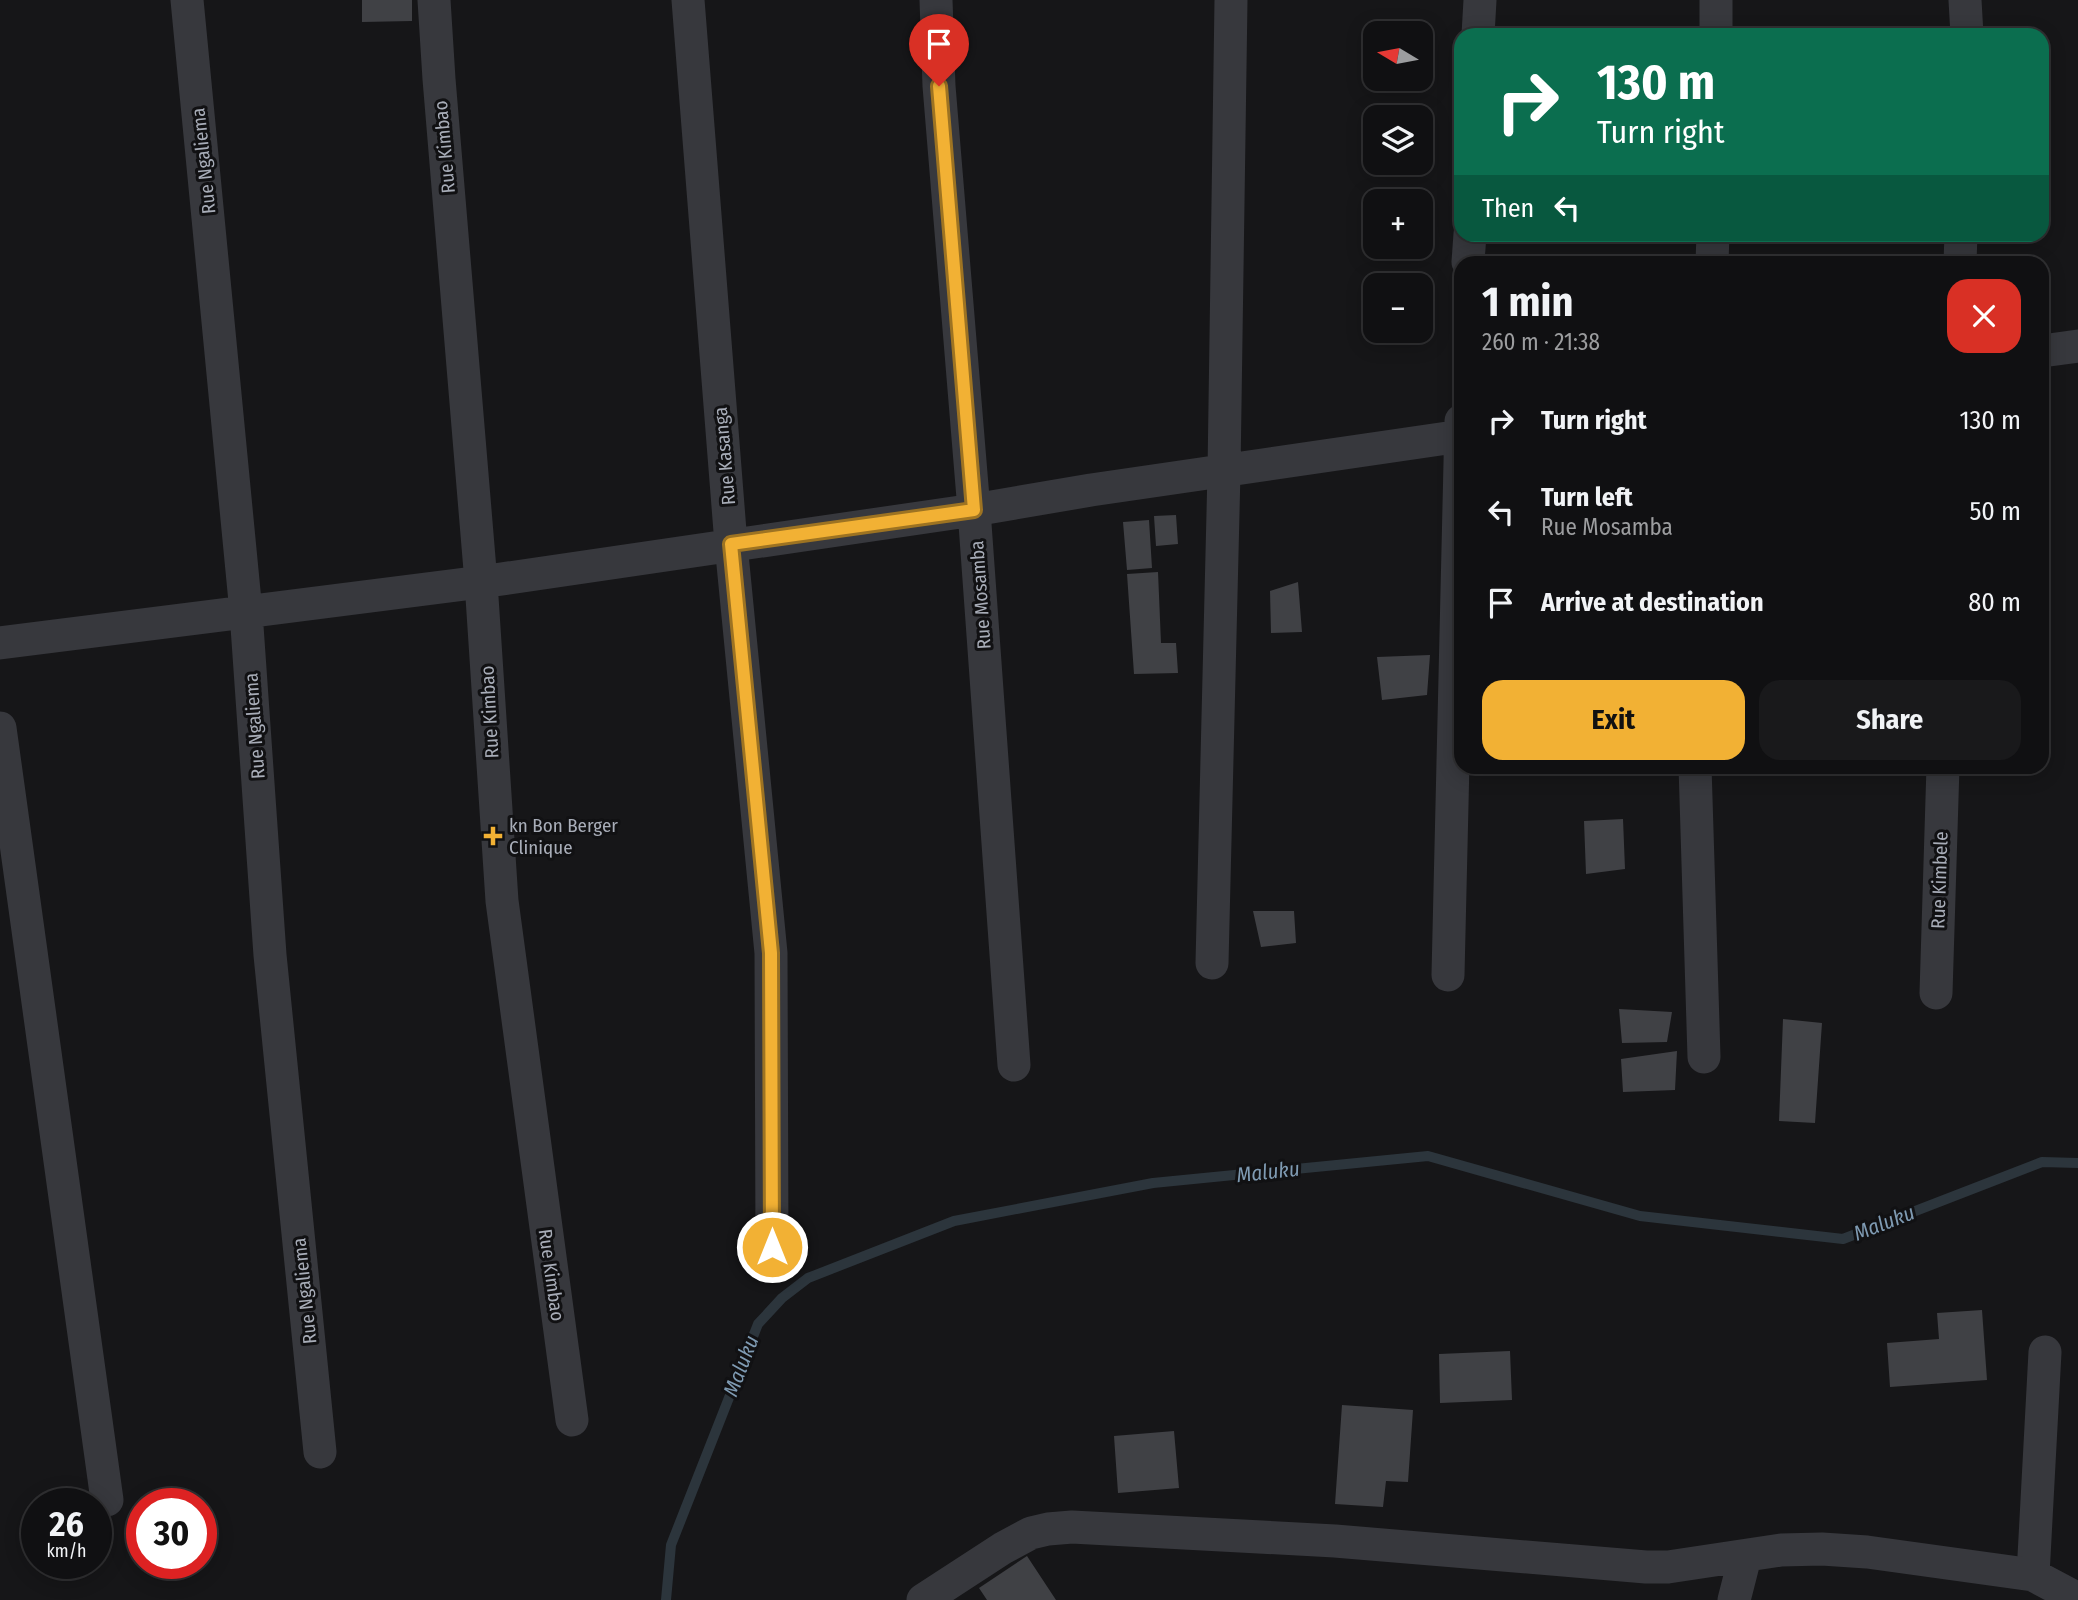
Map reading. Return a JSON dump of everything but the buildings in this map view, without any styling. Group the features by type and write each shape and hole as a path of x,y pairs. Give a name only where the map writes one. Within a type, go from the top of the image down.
{"street":[{"name":"Rue Ngaliema","path":"187,0 246,612 270,955 320,1452"},
{"name":"Rue Kimbao","path":"434,0 481,582 502,901 572,1420"},
{"name":"Rue Kasanga","path":"688,0 731,544 771,953 772,1247"},
{"name":"Rue Mosamba","path":"936,0 939,86 974,510 1014,1065"},
{"path":"1212,963 1224,472 1231,0"},
{"path":"1478,28 1480,0"},
{"path":"1716,0 1716,28"},
{"path":"1965,0 1967,28"},
{"path":"2049,350 2078,346"},
{"path":"0,643 481,582 1454,437"},
{"path":"1448,975 1454,726"},
{"path":"0,728 105,1488"},
{"path":"1695,774 1704,1057"},
{"name":"Rue Kimbele","path":"1936,993 1943,774"},
{"path":"2033,1575 2045,1352"},
{"path":"923,1600 1031,1533 1072,1527 1335,1541 1646,1567 1668,1567 1781,1550 1867,1552 2033,1575 2078,1599"},
{"path":"1734,1600 1745,1557"}],"waterway":[{"name":"Maluku","path":"666,1600 671,1545 758,1324 782,1298 808,1278 954,1221 1153,1183 1428,1156 1640,1216 1843,1239 2042,1162 2078,1163"}],"place":[{"name":"kn Bon Berger Clinique","path":"493,836"}],"route":[{"path":"772,1247 771,953 731,544 974,510 939,86"}]}
